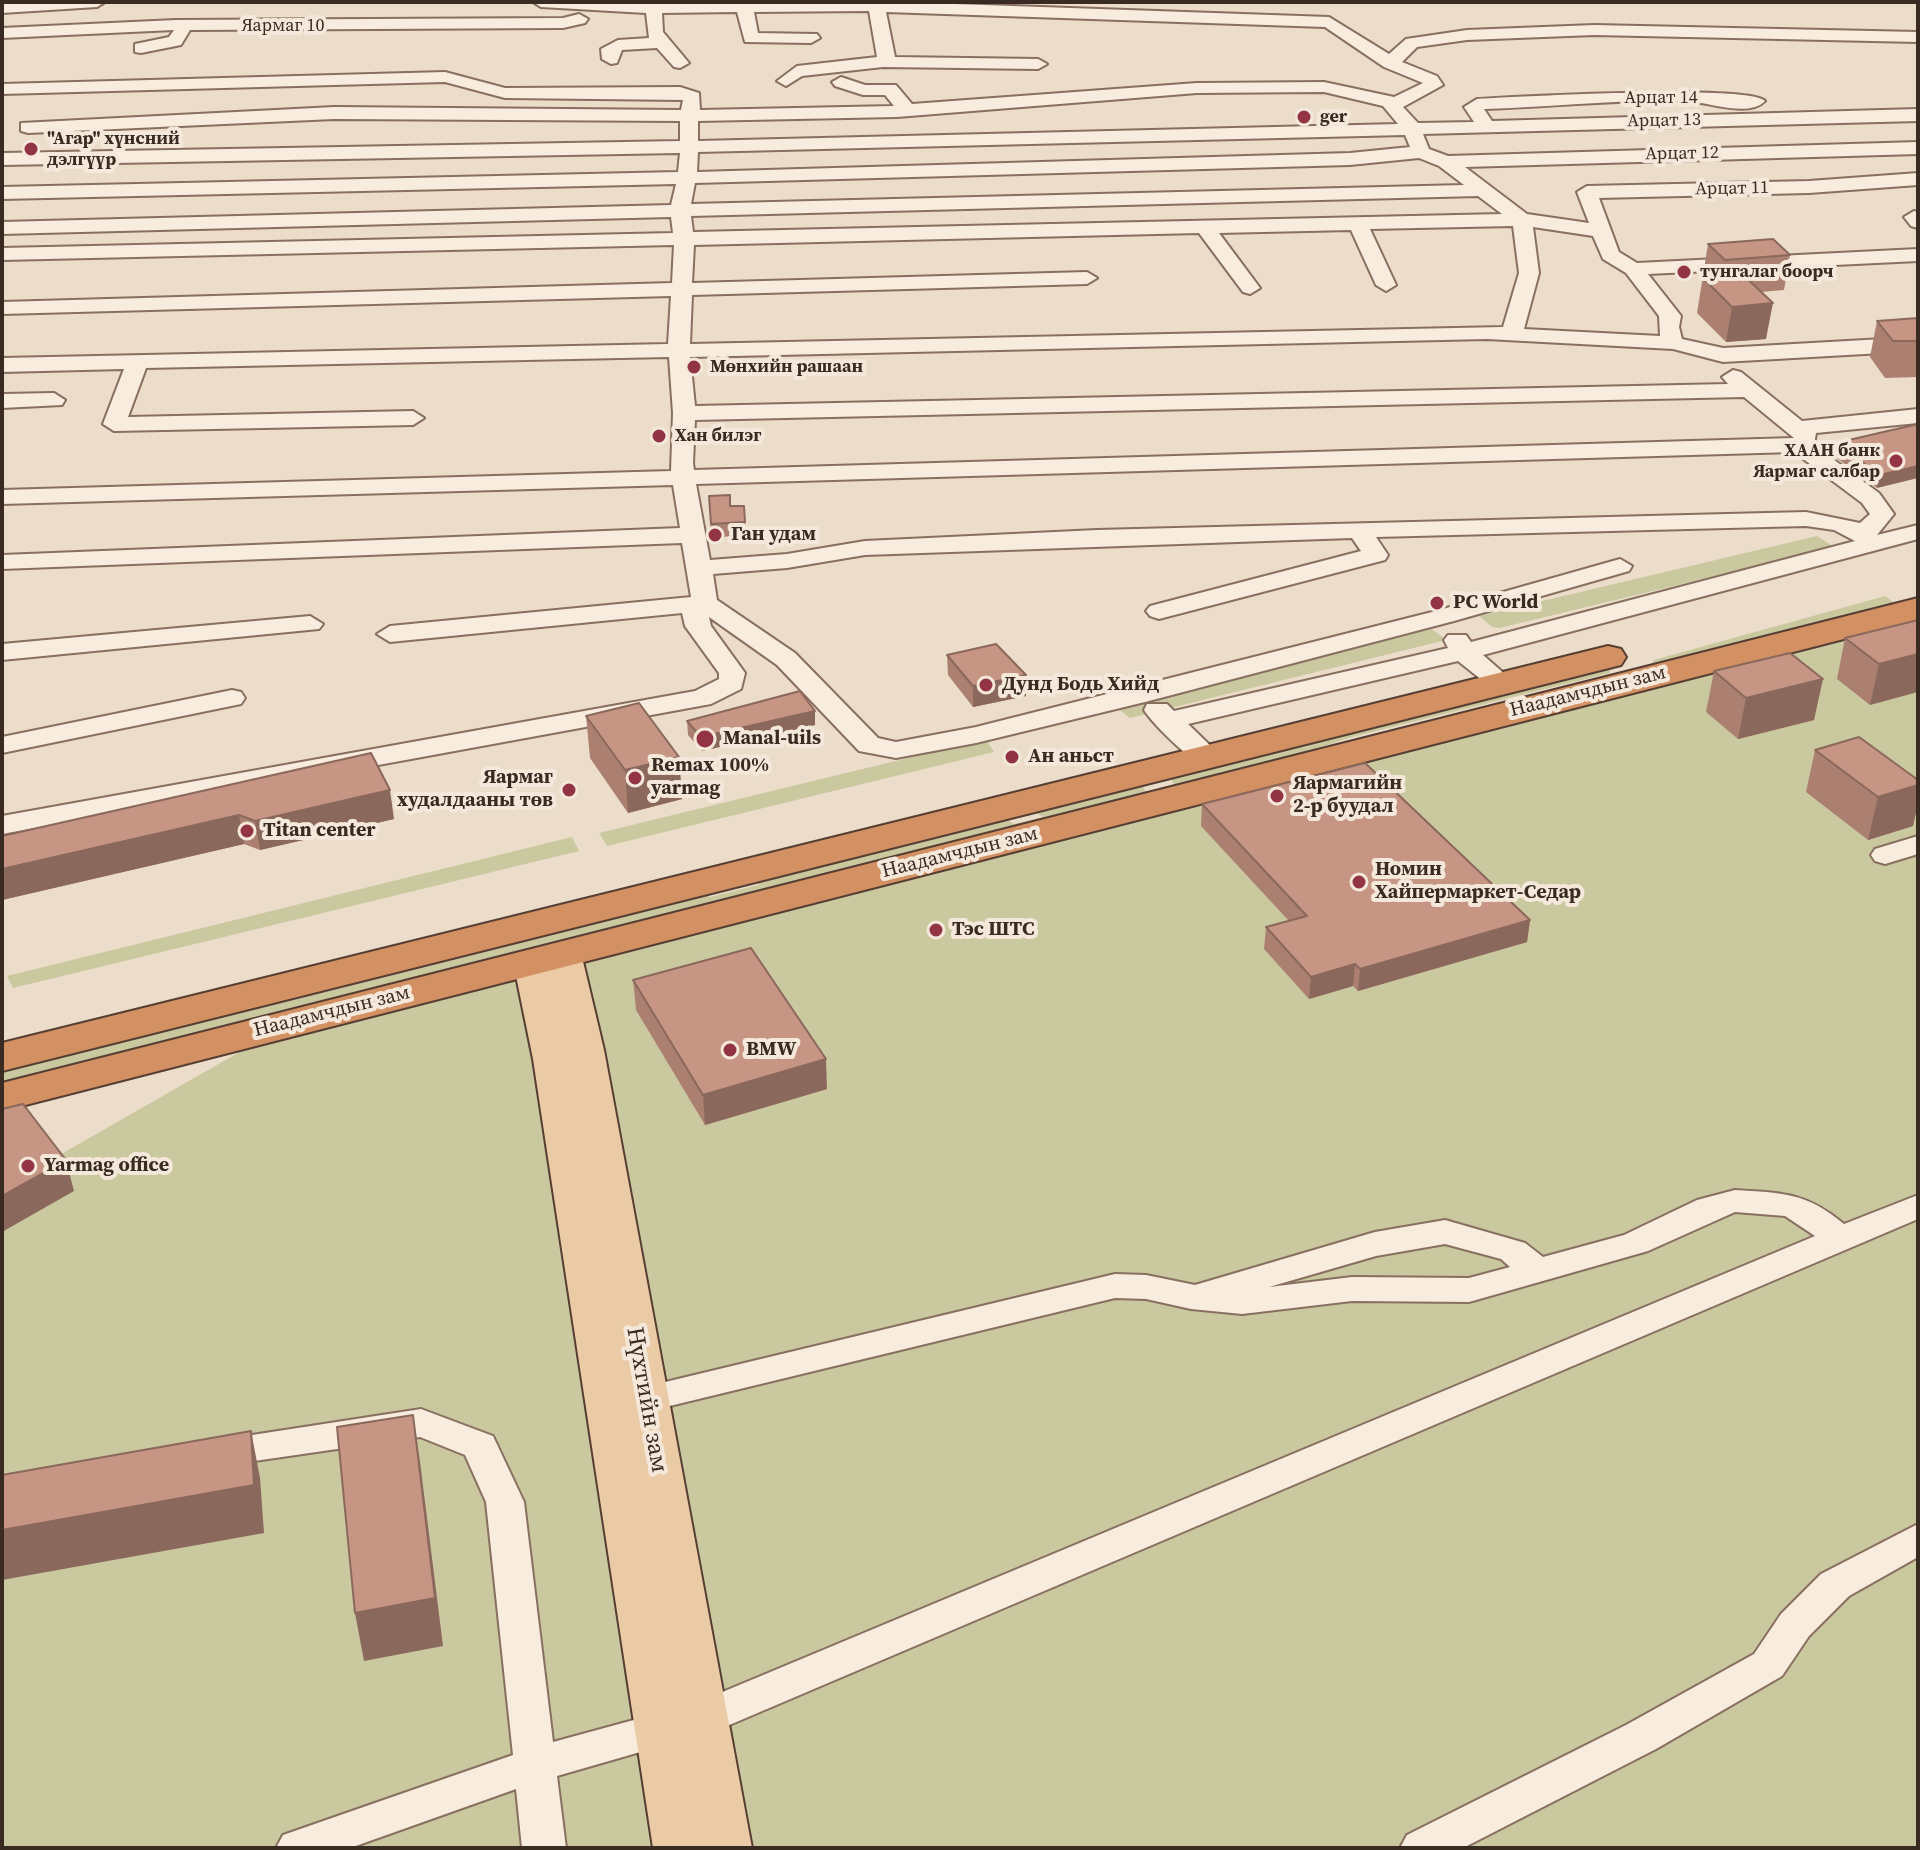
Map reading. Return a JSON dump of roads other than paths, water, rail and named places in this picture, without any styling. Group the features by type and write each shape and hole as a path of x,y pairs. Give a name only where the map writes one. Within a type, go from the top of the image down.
{"highway":[{"name":"Наадамчдын зам","path":"2,1057 736,891 1029,835 1183,797 1918,580"},
{"name":"Наадамчдын зам","path":"2,1097 547,957 736,891 1000,807 1502,683 1636,665 1918,609"},
{"path":"1155,768 1155,784 1183,797"},
{"path":"1000,807 1025,816 1030,823 1029,835"}],"main road":[{"name":"Нүхтийн зам","path":"547,957 585,1050 726,1848"},
{"name":"Нүхтийн зам","path":"547,957 552,1059 679,1848"}],"street":[{"path":"2,8 97,2"},
{"path":"24,124 334,113 547,117 907,110 1197,88 1324,87 1392,102 1434,85 1431,80 1390,63 1329,22 1297,18 1185,18 877,7 615,8 541,2"},
{"path":"654,7 654,33 680,63"},
{"path":"744,7 751,38 811,38"},
{"path":"877,7 878,29 886,58 883,62"},
{"name":"Яармаг 10","path":"2,33 184,25 563,23 615,8"},
{"path":"1065,38 1065,24 1071,15"},
{"path":"1182,37 1187,29 1185,18"},
{"path":"141,48 175,41 184,25"},
{"path":"1390,63 1412,43 1467,35 1594,30 1918,37"},
{"path":"611,59 610,49 618,45 663,42"},
{"path":"786,81 797,71 883,62 1038,64"},
{"path":"2,89 445,77 467,80 481,90 505,93 680,92 693,97 687,141 690,146 680,212 684,238 679,350 684,413 682,477 705,603"},
{"path":"841,82 863,90 890,89 907,110"},
{"path":"2,180 7,159 24,124 50,88"},
{"name":"Арцат 14","path":"1485,124 1473,107 1477,104 1688,96 1738,102 1771,100"},
{"path":"1392,102 1411,127 1421,152"},
{"name":"Арцат 13","path":"7,159 690,146 1918,115"},
{"name":"Арцат 12","path":"1446,162 1918,148"},
{"path":"2,193 1334,160 1421,152 1446,162 1522,220 1529,273 1512,334"},
{"name":"Арцат 11","path":"1598,222 1587,192 1809,187 1918,179"},
{"path":"2,228 1484,190"},
{"path":"1670,211 1757,208"},
{"path":"2,254 1203,225 1522,220 1598,222 1619,212"},
{"path":"1357,222 1386,285"},
{"path":"1598,222 1610,255 1633,269 1670,316 1667,326 1673,343"},
{"path":"1203,225 1250,288"},
{"path":"1633,269 1918,255"},
{"path":"2,308 682,292 1087,278"},
{"path":"2,365 1512,334 1673,343 1723,355 1918,344"},
{"path":"1723,355 1721,361 1730,375 1871,498 1882,514 1866,537"},
{"path":"138,360 114,424 413,418"},
{"path":"684,413 1749,390"},
{"path":"2,401 54,400"},
{"path":"2,497 682,477 1798,436 1918,416"},
{"path":"698,568 787,561 865,548 1358,529 1806,519 1834,521 1866,537"},
{"path":"1159,611 1376,555 1358,529"},
{"path":"1168,721 1463,652 1866,537 1918,532"},
{"path":"2,562 694,535"},
{"path":"390,634 705,603 786,659 869,745 888,750 976,735 1136,696 1445,616 1620,566"},
{"path":"2,825 702,698 732,683 732,673 698,626 695,612 705,603"},
{"path":"1445,616 1463,652 1502,683"},
{"path":"2,652 310,624"},
{"path":"726,664 762,657 786,659"},
{"path":"1136,696 1206,755"},
{"path":"2,745 232,698"},
{"path":"1885,855 1918,845"},
{"path":"645,1399 1100,1289 1146,1287 1191,1297 1242,1302 1352,1289 1469,1290 1636,1243 1709,1208 1735,1201 1791,1205 1809,1213 1840,1239"},
{"path":"298,1848 534,1765 660,1727 705,1717 1918,1206"},
{"path":"1191,1297 1375,1244 1445,1232 1513,1251 1539,1272"},
{"path":"172,1460 421,1423 464,1437 480,1446 505,1502 544,1848"},
{"path":"1422,1848 1641,1737 1768,1665 1795,1625 1835,1585 1918,1539"}],"place":[{"name":"ger","path":"1304,117"},
{"name":"\"Агар\" хүнсний дэлгүүр","path":"31,149"},
{"name":"тунгалаг боорч","path":"1684,272"},
{"name":"Мөнхийн рашаан","path":"694,367"},
{"name":"Хан билэг","path":"659,436"},
{"name":"ХААН банк Яармаг салбар","path":"1896,461"},
{"name":"Ган удам","path":"715,535"},
{"name":"PC World","path":"1437,603"},
{"name":"Дунд Бодь Хийд","path":"986,685"},
{"name":"Manal-uils","path":"705,739"},
{"name":"Ан аньст","path":"1012,757"},
{"name":"Remax 100% yarmag","path":"635,778"},
{"name":"Яармаг худалдааны төв","path":"569,790"},
{"name":"Яармагийн 2-р буудал","path":"1277,796"},
{"name":"Titan center","path":"247,831"},
{"name":"Номин Хайпермаркет-Седар","path":"1359,882"},
{"name":"Тэс ШТС","path":"936,930"},
{"name":"BMW","path":"730,1050"},
{"name":"Yarmag office","path":"28,1166"}]}
